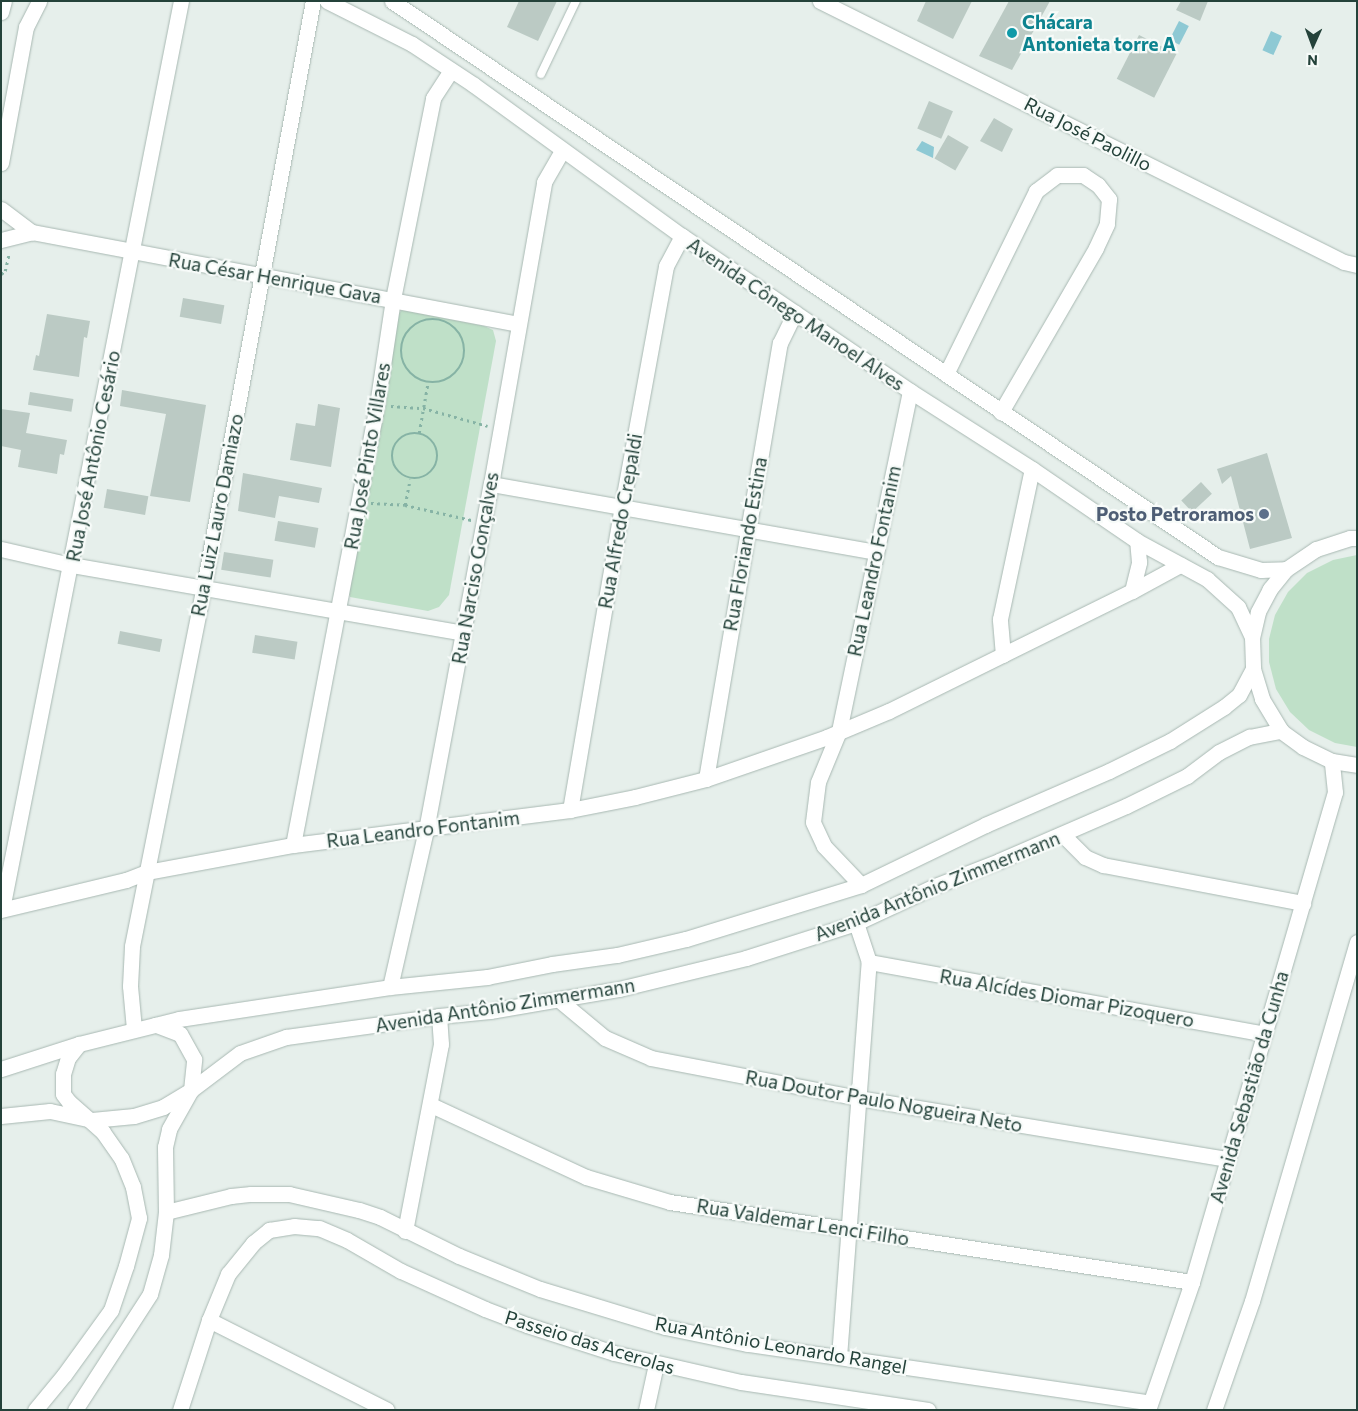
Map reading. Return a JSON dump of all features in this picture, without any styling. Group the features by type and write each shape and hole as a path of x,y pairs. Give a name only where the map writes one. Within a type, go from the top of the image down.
{"street":[{"path":"1,12 4,1"},
{"path":"1,163 26,27 38,1"},
{"name":"Rua José Antônio Cesário","path":"2,910 134,252 181,1"},
{"name":"Rua Luiz Lauro Damiazo","path":"134,1029 130,986 132,946 204,586 313,1"},
{"name":"Avenida Cônego Manoel Alves","path":"327,1 412,44 682,236 910,391 1032,469 1137,541 1207,579 1238,607 1252,637"},
{"name":"Avenida Cônego Manoel Alves","path":"392,1 1218,557 1261,570 1286,569"},
{"name":"Rua José Paolillo","path":"820,1 1344,262 1357,265"},
{"name":"Rua José Pinto Villares","path":"293,846 377,405 393,299 433,98 451,70"},
{"name":"Rua Narciso Gonçalves","path":"390,987 426,830 491,484 499,429 544,182 562,151"},
{"path":"946,374 1036,191 1057,175 1082,175 1098,185 1110,199 1107,224 1096,248 1002,412"},
{"name":"Rua César Henrique Gava","path":"1,209 32,232 518,324"},
{"name":"Rua César Henrique Gava","path":"6,245 32,232"},
{"name":"Rua Alfredo Crepaldi","path":"570,810 622,506 666,266 682,236"},
{"name":"Rua Floriando Estina","path":"706,779 780,343 795,312"},
{"name":"Rua Leandro Fontanim","path":"861,885 824,846 813,822 818,782 839,731 910,391"},
{"path":"1003,655 1000,619 1032,469"},
{"path":"491,484 875,552"},
{"path":"1357,538 1350,538 1316,549 1286,569 1270,589 1258,612 1252,637 1253,669 1262,699 1281,731 1303,747 1332,761 1357,765"},
{"path":"1132,591 1139,562 1137,541"},
{"path":"1,549 71,564 463,633"},
{"name":"Rua Leandro Fontanim","path":"2,910 126,880 147,872 293,846 570,810 635,797 706,779 828,737 888,712 1132,591 1180,565"},
{"name":"Avenida Antônio Zimmermann","path":"1,1069 134,1029 204,1014 390,987 487,977 552,964 617,955 686,939 861,885 985,825 1109,771 1170,741 1224,707 1239,695 1253,669"},
{"name":"Avenida Antônio Zimmermann","path":"1,1116 50,1111 92,1120 134,1116 163,1107 191,1090 240,1053 286,1037 490,1011 619,989 746,958 856,923 935,886 1063,835 1188,776 1219,752 1249,738 1281,731"},
{"name":"Avenida Sebastião da Cunha","path":"1149,1406 1192,1282 1335,792 1332,761"},
{"path":"1063,835 1085,857 1103,865 1303,903"},
{"path":"839,1357 869,962 856,923"},
{"path":"1214,1410 1252,1301 1357,942"},
{"name":"Rua Alcídes Diomar Pizoquero","path":"869,962 1265,1034"},
{"name":"Rua Doutor Paulo Nogueira Neto","path":"558,999 598,1033 635,1053 859,1098 1228,1159"},
{"path":"405,1231 431,1105 441,1044 439,1016"},
{"path":"75,1410 150,1294 161,1255 166,1212 165,1146 169,1129 191,1090 194,1059 180,1034 156,1025"},
{"path":"35,1410 64,1375 111,1310 126,1266 138,1218 133,1186 113,1144 92,1120 69,1102 63,1094 63,1074 68,1058 79,1044"},
{"name":"Rua Valdemar Lenci Filho","path":"431,1105 559,1166 622,1189 670,1202 1192,1282"},
{"name":"Rua Antônio Leonardo Rangel","path":"166,1212 231,1196 289,1194 359,1210 499,1274 624,1316 706,1336 1149,1406"},
{"name":"Passeio das Acerolas","path":"209,1320 228,1274 253,1243 269,1230 294,1226 319,1228 347,1240 401,1271 485,1309 570,1340 656,1364 742,1382 928,1410"},
{"path":"180,1410 209,1320 387,1410"},
{"path":"646,1410 656,1364"}],"lane":[{"path":"541,74 576,1"}],"path":[{"path":"1,274 5,270 6,245"},
{"path":"439,319 451,324 460,332 465,344 465,356 461,368 452,377 440,382 428,382 416,378 407,369 402,358 402,345 406,334 415,324 426,320 439,319"},
{"path":"419,433 428,382"},
{"path":"377,405 423,408 499,429"},
{"path":"419,433 428,436 434,442 438,460 428,475 410,479 395,469 391,451 401,436 419,433"},
{"path":"405,505 410,479"},
{"path":"359,503 405,505 483,522"}],"green space":[{"path":"402,310 484,326 493,330 496,341 449,595 439,607 428,611 350,597 348,591 398,314"},
{"path":"1357,555 1357,747 1335,743 1309,730 1290,712 1276,689 1269,662 1269,639 1275,615 1288,592 1307,573 1333,560"}],"water":[{"path":"1179,21 1189,26 1179,45 1169,40"},
{"path":"1271,31 1282,36 1273,55 1262,50"},
{"path":"922,141 934,147 933,158 916,150"}],"building":[{"path":"519,1 557,1 538,41 507,27"},
{"path":"926,1 972,1 953,39 917,21"},
{"name":"Chácara Antonieta torre A","path":"1009,1 1050,1 1012,70 979,56"},
{"path":"1181,1 1208,1 1200,21 1176,10"},
{"path":"1139,35 1176,54 1154,98 1117,79"},
{"path":"929,101 953,111 941,139 917,129"},
{"path":"994,118 1013,129 1002,152 980,141"},
{"path":"948,135 969,147 955,170 934,158"},
{"path":"183,298 224,305 221,324 180,317"},
{"path":"47,314 90,321 87,338 84,337 79,377 33,370 36,355 39,356"},
{"path":"122,390 206,405 190,502 150,496 166,414 120,406"},
{"path":"30,392 73,399 71,412 28,405"},
{"path":"318,404 340,408 331,467 290,460 296,423 315,426"},
{"path":"1,409 30,413 26,433 67,440 64,455 60,454 57,474 18,467 21,450 1,446"},
{"name":"Posto Petroramos","path":"1267,453 1292,538 1250,549 1231,476 1222,484 1217,469"},
{"path":"243,473 322,488 319,503 279,496 275,518 238,511"},
{"path":"1201,482 1212,494 1192,512 1181,500"},
{"path":"107,489 148,496 145,515 104,508"},
{"path":"278,521 318,528 315,548 275,541"},
{"path":"224,552 273,560 271,578 221,570"},
{"path":"120,631 162,639 160,652 118,644"},
{"path":"255,635 297,642 295,660 252,653"}],"place":[{"name":"Chácara Antonieta torre A","path":"1012,33"},
{"name":"Posto Petroramos","path":"1264,514"}]}
